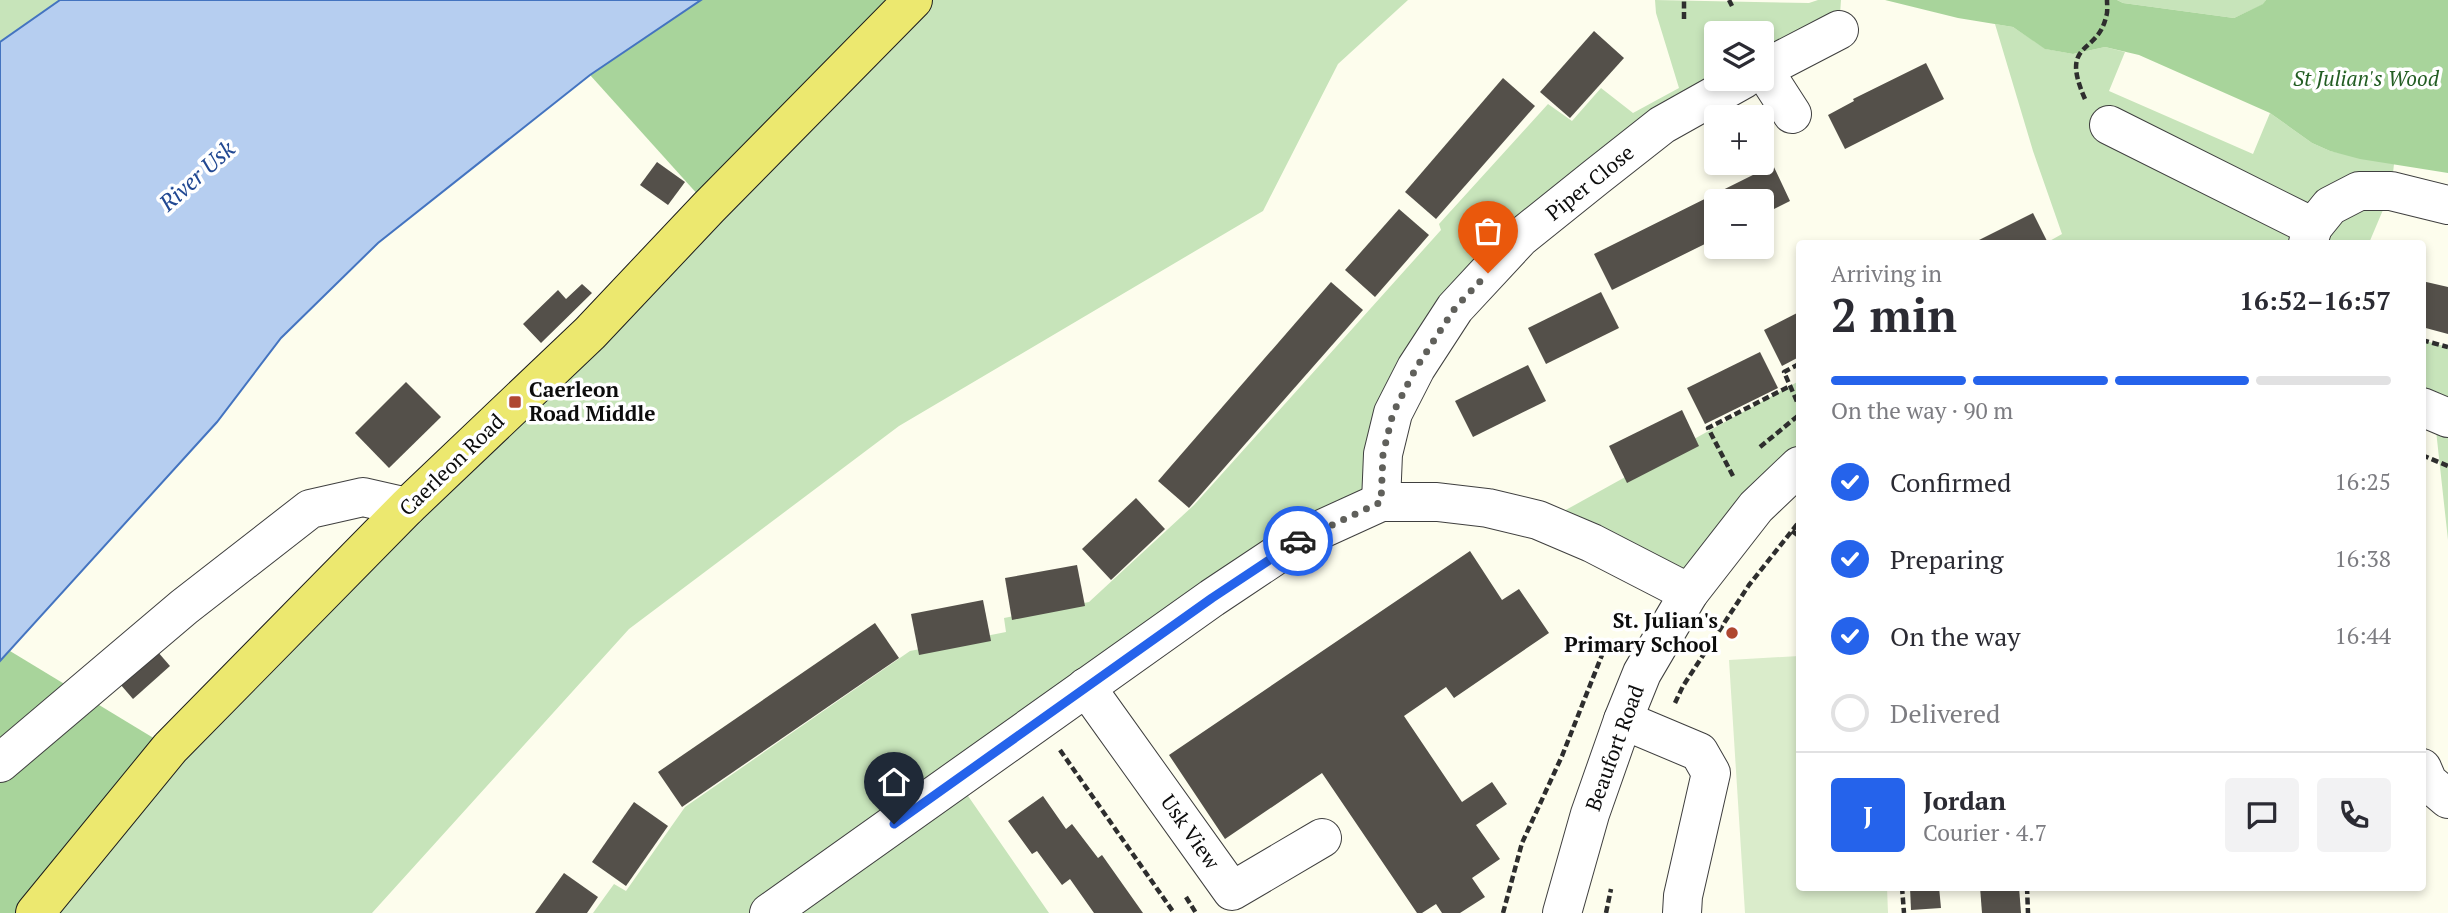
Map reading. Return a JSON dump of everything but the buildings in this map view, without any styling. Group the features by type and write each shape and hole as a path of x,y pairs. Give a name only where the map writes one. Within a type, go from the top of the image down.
{"main road":[{"name":"Caerleon Road","path":"35,913 170,748 407,508 590,333 709,206 913,0"}],"street":[{"path":"1774,63 1839,30"},
{"path":"1774,86 1792,114"},
{"name":"Piper Close","path":"1381,502 1383,454 1393,413 1416,368 1455,308 1520,238 1662,125 1723,91"},
{"path":"2109,125 2310,235 2330,206 2359,191 2391,191 2447,203"},
{"path":"2426,409 2448,418"},
{"name":"Beaufort Road","path":"1562,913 1590,814 1642,673 1689,593 1756,507 1796,469"},
{"path":"0,762 184,607 310,509 363,498 407,508"},
{"path":"769,913 1212,598 1302,538 1381,502 1437,502 1488,508 1538,520 1592,542 1689,593"},
{"name":"Usk View","path":"1086,687 1232,891 1322,838"},
{"path":"1623,720 1699,752 1711,773 1683,896 1682,913"},
{"path":"2426,777 2448,799"}],"path":[{"path":"1684,0 1684,19"},
{"path":"1729,0 1732,6"},
{"path":"2107,0 2106,17 2093,39 2081,50 2076,67 2078,84 2085,100 2109,125"},
{"path":"2426,341 2448,347"},
{"path":"1796,366 1784,372 1796,399"},
{"path":"1735,474 1732,478 1708,428 1790,386"},
{"path":"1757,450 1796,418"},
{"path":"2426,457 2448,466"},
{"path":"1660,736 1683,686 1749,584 1796,526"},
{"path":"1792,531 1796,534"},
{"path":"1503,913 1522,843 1562,756 1602,655"},
{"path":"1037,722 1053,740 1174,913"},
{"path":"1902,891 1904,913"},
{"path":"2027,891 2028,913"}],"green space":[{"path":"0,0 60,0 0,42"},
{"path":"701,0 913,0 709,207 590,75"},
{"path":"912,0 1408,0 1338,64 1263,211 899,426 629,629 372,913 35,913"},
{"path":"1655,0 1809,3 1818,0 1841,0 1839,30 1774,64 1774,21 1704,21 1704,90 1596,177 1416,368 1381,502 957,780 1049,913 593,913 614,884 626,891 685,807 910,651 1006,632 1004,618 1089,602 1194,505 1441,230 1439,224 1548,104 1572,121 1601,88 1633,113 1679,88 1656,13"},
{"name":"St Julian's Wood","path":"1885,0 2117,0 2234,18 2266,0 2448,0 2448,173 2360,159 2330,151 2312,143 2270,113 2139,55 2105,47 2073,54 2045,49 2013,27 1958,18"},
{"path":"2117,0 2266,0 2264,4 2234,18"},
{"path":"1995,24 2013,27 2046,49 2073,54 2105,47 2125,52 2109,91 2253,154 2270,113 2312,143 2330,151 2394,164 2391,191 2370,240 2051,240 2062,234 2033,151"},
{"path":"2426,341 2448,347 2448,540 2434,412 2426,409"},
{"path":"1796,383 1796,469 1689,593 1544,522"},
{"path":"10,651 170,748 35,913 0,913 0,661"},
{"path":"1796,656 1796,891 1887,891 1888,913 1745,913 1729,660"}],"water":[{"name":"River Usk","path":"60,0 701,0 590,75 378,243 281,338 217,422 0,661 0,42"}],"way so far":[{"path":"1298,541 1381,502 1383,454 1393,413 1416,368 1455,308 1488,273"}],"place":[{"name":"Caerleon Road Middle","path":"515,402"},
{"name":"St. Julian's Primary School","path":"1732,633"}],"route":[{"path":"894,824 1212,598 1298,541"}]}
